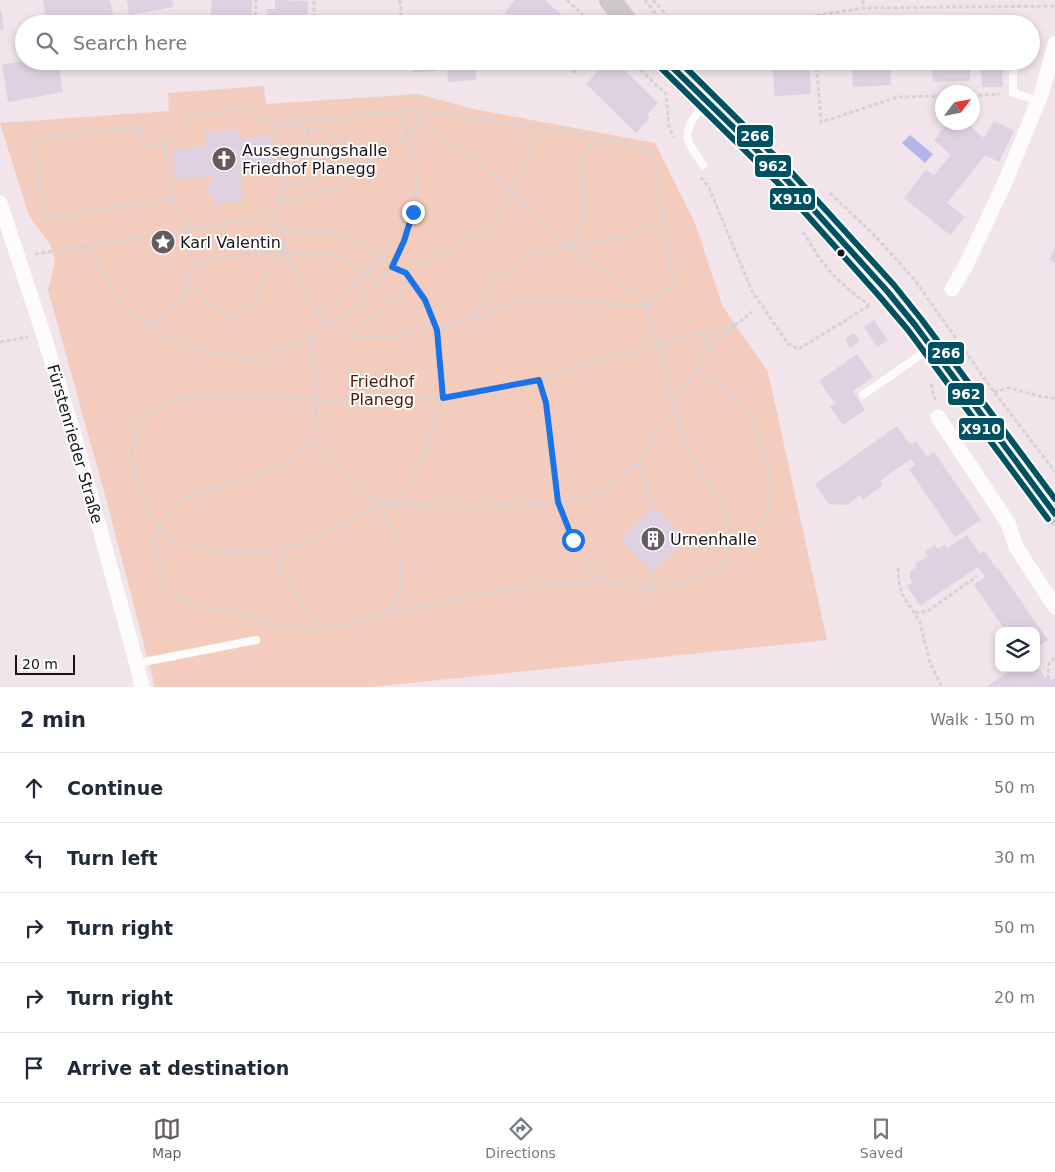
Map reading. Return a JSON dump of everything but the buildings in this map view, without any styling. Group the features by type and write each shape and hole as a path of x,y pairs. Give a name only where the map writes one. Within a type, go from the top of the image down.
{"main road":[{"path":"610,0 622,15"},
{"path":"675,70 786,180 855,255 914,326 1055,514"}],"street":[{"path":"952,289 965,267 1006,180 1039,101 1055,44"},
{"name":"Fürstenrieder Straße","path":"0,203 43,333 77,447 142,687"},
{"path":"938,417 1008,523 1016,547 1055,607"}],"lane":[{"path":"1013,70 1013,93 1039,101"},
{"path":"703,165 688,141 689,128 694,117 708,102"},
{"path":"863,394 930,348"},
{"path":"137,665 256,640"}],"path":[{"path":"255,15 256,0"},
{"path":"314,0 314,15"},
{"path":"400,0 401,15"},
{"path":"567,0 583,15"},
{"path":"645,0 657,15"},
{"path":"653,0 666,15"},
{"path":"862,0 863,8"},
{"path":"820,15 863,8 1055,6"},
{"path":"641,70 666,94 669,127 689,128"},
{"path":"817,70 820,122 898,97 935,96"},
{"path":"980,95 1013,93"},
{"path":"173,199 45,218 34,139 140,127 144,147 165,144 193,116 242,110 275,124 307,130 325,131 358,153 365,165"},
{"path":"313,441 285,462 247,480 200,492 177,504 158,527 153,540 167,590 200,608 244,613 291,628 322,630 389,613 514,588 605,581 630,586 656,588 704,576 715,570 725,561 729,552 731,533 729,519 684,440 648,306 640,294 570,246 514,192 463,150 422,122 413,110"},
{"path":"275,124 413,110 537,127 653,151 673,276 671,287 648,306 533,298 437,330"},
{"path":"84,246 122,304 150,326 192,350 257,360 312,336 327,326 363,301 392,267 404,241 413,212 416,187 414,150 406,126 394,112"},
{"path":"281,200 300,197 337,186 354,176 365,165 409,134 422,122"},
{"path":"275,124 283,185 276,216 282,230 285,251 305,294 327,326"},
{"path":"392,267 412,270 486,230 514,192 537,127"},
{"path":"283,185 303,183 313,179 314,173 307,130"},
{"path":"570,246 581,230 585,207 581,164 586,149 596,138"},
{"path":"150,326 183,297 193,263 189,229 173,199 165,144"},
{"path":"709,188 752,290 788,344 799,348 870,305 849,290 826,266 802,231"},
{"path":"17,257 276,216"},
{"path":"473,319 495,280 534,254 627,237 664,220"},
{"path":"282,230 325,230 360,240 392,267 406,273 425,300 437,330 443,398 429,446 416,474 398,498 338,528 297,544 258,552 185,546 170,538 158,527 146,507 133,466 132,447 138,430 150,414 170,402 194,396 265,396 317,400 443,398 539,380 658,344 735,325"},
{"path":"193,263 285,251 340,258 366,275"},
{"path":"189,277 207,303 233,317 255,302 266,275 285,251"},
{"path":"317,312 356,285 381,257"},
{"path":"406,273 406,288 385,309 347,339 406,335 434,323"},
{"path":"914,279 994,392 1055,472"},
{"path":"382,505 480,507 558,502 587,498 604,490 638,463 667,420 710,347 752,312"},
{"path":"702,332 710,347"},
{"path":"0,342 43,333"},
{"path":"312,336 317,400 313,441 324,458 348,474 382,505 401,556 402,570 399,596 389,613"},
{"path":"686,540 730,540 746,534 757,527 764,518 770,504 767,462 762,444 747,413 732,394 719,383 696,371"},
{"path":"539,380 546,403 558,502 573,540 594,571 605,581"},
{"path":"994,392 1009,388 1043,397 1055,398"},
{"path":"638,463 647,481 654,507"},
{"path":"285,547 279,568 301,603 322,630"},
{"path":"898,568 898,583 902,594 920,622 930,663 942,687"},
{"path":"652,572 656,588"},
{"path":"914,613 928,612 978,576"},
{"path":"1048,679 1049,662 1055,658"}],"green space":[{"name":"Friedhof Planegg","path":"264,86 266,104 418,94 474,109 655,143 695,223 723,307 768,372 827,640 371,687 155,687 108,506 48,290 55,261 50,244 29,216 0,123 169,111 168,93"}],"water":[{"path":"910,135 933,154 925,163 902,143"}],"transit line":[{"name":"X910","path":"663,70 781,186 880,297 908,330 1048,519"},
{"name":"962","path":"675,70 787,180 887,291 915,325 1055,514"},
{"name":"266","path":"688,70 793,174 894,285 1055,499"}],"place":[{"name":"Aussegnungshalle Friedhof Planegg","path":"224,159"},
{"name":"Karl Valentin","path":"163,242"},
{"name":"Urnenhalle","path":"653,539"}],"route":[{"path":"413,212 404,241 392,267 406,273 425,300 437,330 443,398 539,380 546,403 558,502 573,540"}]}
